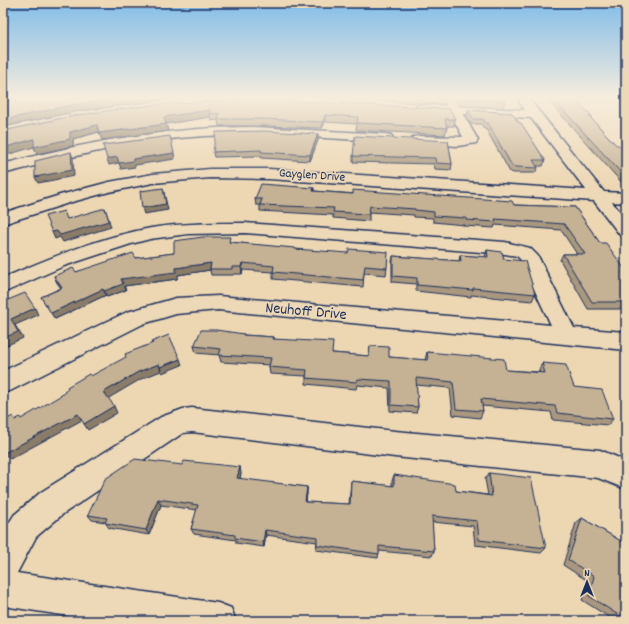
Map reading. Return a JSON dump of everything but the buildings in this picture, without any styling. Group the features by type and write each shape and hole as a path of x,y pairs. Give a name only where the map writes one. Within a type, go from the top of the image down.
{"street":[{"path":"3,169 50,156 101,145 206,132 268,131 458,142 471,140 464,127"},
{"path":"543,127 626,231"},
{"name":"Gayglen Drive","path":"3,219 41,205 122,184 174,176 224,173 269,174 626,198"},
{"path":"3,286 57,262 125,240 150,234 188,229 245,228 505,248 523,252 528,256 567,336"},
{"name":"Neuhoff Drive","path":"3,383 135,318 176,306 218,304 626,341"},
{"path":"3,565 25,526 42,511 170,425 183,420 394,444 600,464 626,475"},
{"path":"3,588 218,621"}]}
